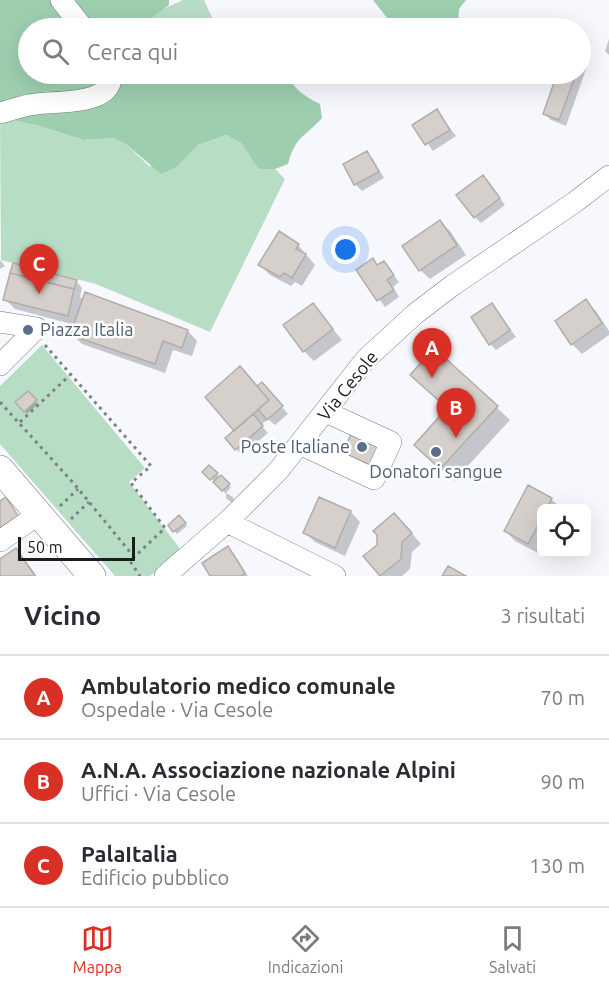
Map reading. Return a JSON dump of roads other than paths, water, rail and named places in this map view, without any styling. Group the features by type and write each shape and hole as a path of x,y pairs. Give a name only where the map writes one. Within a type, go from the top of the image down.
{"main road":[{"path":"0,469 92,576"}],"street":[{"path":"61,0 75,18"},
{"path":"0,114 35,104 91,99 107,89 109,84"},
{"name":"Via Cesole","path":"165,576 227,522 278,471 366,359 415,314 609,176"},
{"path":"0,322 37,328 0,365"},
{"path":"300,444 374,478 391,442 326,412"},
{"path":"0,541 46,522"},
{"path":"227,522 334,576"}],"place":[{"name":"PalaItalia","path":"39,294"},
{"name":"Piazza Italia","path":"28,330"},
{"name":"Ambulatorio medico comunale","path":"432,378"},
{"name":"A.N.A. Associazione nazionale Alpini","path":"456,438"},
{"name":"Poste Italiane","path":"362,447"},
{"name":"Donatori sangue","path":"436,452"}]}
